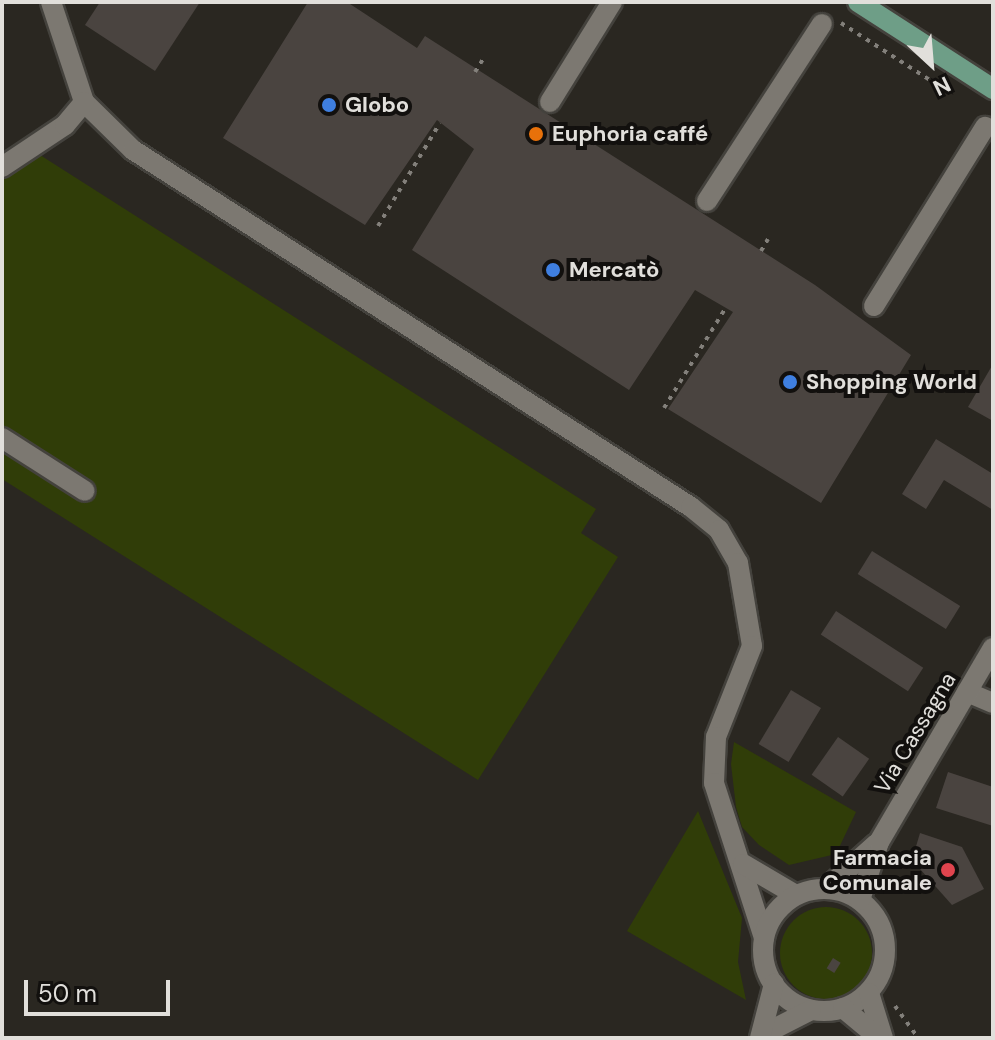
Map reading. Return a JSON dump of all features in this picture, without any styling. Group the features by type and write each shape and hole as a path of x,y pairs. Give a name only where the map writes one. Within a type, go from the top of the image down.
{"main road":[{"path":"858,2 993,89"}],"street":[{"path":"51,2 84,102 133,150 691,507 719,530 738,563 752,646 716,737 714,783 743,864 764,938"},
{"path":"550,102 612,2"},
{"path":"707,201 828,21"},
{"path":"2,167 65,125 84,102"},
{"path":"874,306 985,127"},
{"path":"2,438 85,491"},
{"name":"Via Cassagna","path":"860,900 879,842 993,648"},
{"path":"967,692 993,703"},
{"name":"Via Cassagna","path":"827,888 879,842"},
{"path":"743,864 796,895"},
{"path":"761,1037 811,1010 843,1008 873,987 884,965 882,928 860,900 827,888 796,895 771,920 764,938 763,958 774,984 796,1004 811,1010"},
{"path":"761,1037 774,984"},
{"path":"873,987 881,1038"},
{"path":"843,1008 881,1038"}],"path":[{"path":"828,21 933,82"},
{"path":"475,72 483,59"},
{"path":"378,226 440,123"},
{"path":"761,251 768,239"},
{"path":"664,408 725,309"},
{"path":"873,987 918,1038"}],"green space":[{"path":"40,155 596,509 581,533 618,557 478,780 2,479 2,183 8,173"},
{"path":"734,742 856,812 836,854 789,865 759,845 742,827 736,807 731,764"},
{"path":"698,811 742,918 738,962 746,1000 627,931"},
{"path":"826,907 844,910 859,920 869,935 872,953 869,971 859,986 844,996 826,999 808,996 793,986 783,971 780,953 783,935 793,920 808,910"}],"building":[{"path":"100,2 200,2 155,71 85,25"},
{"path":"308,2 347,2 417,48 425,36 815,285 911,355 821,503 668,409 733,312 695,290 629,390 412,250 474,149 437,120 365,225 223,138"},
{"path":"993,364 993,421 968,407"},
{"path":"936,439 993,474 993,510 944,480 926,509 902,494"},
{"path":"872,551 960,606 946,629 858,574"},
{"path":"836,611 923,668 908,691 821,634"},
{"path":"791,690 821,708 789,762 759,744"},
{"path":"838,737 869,759 843,796 812,775"},
{"path":"948,772 993,787 993,826 936,808"},
{"name":"Farmacia Comunale","path":"920,833 962,847 984,889 952,905 912,860"},
{"path":"833,958 841,963 834,973 827,968"}],"place":[{"name":"Globo","path":"329,105"},
{"name":"Euphoria caffé","path":"536,134"},
{"name":"Mercatò","path":"553,270"},
{"name":"Shopping World","path":"790,382"},
{"name":"Farmacia Comunale","path":"948,870"}]}
